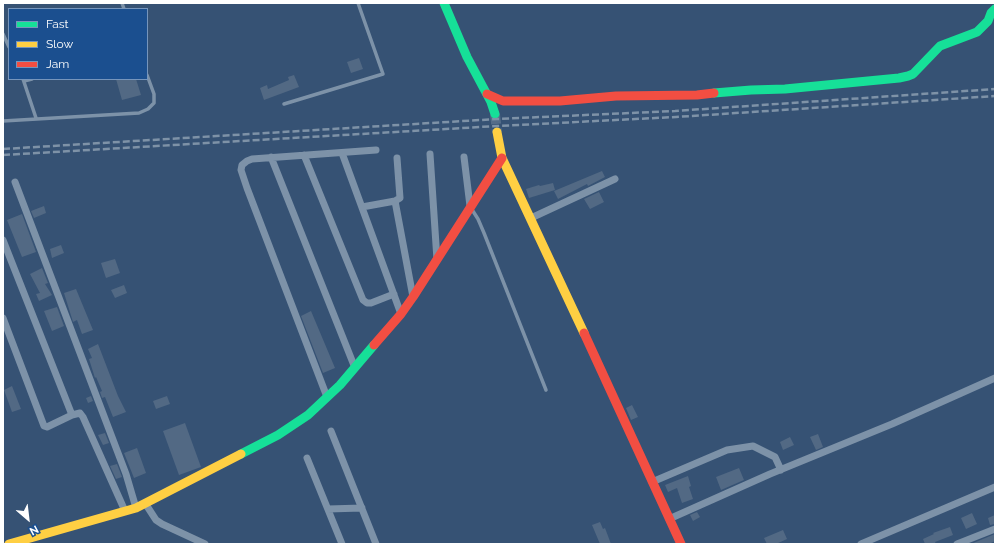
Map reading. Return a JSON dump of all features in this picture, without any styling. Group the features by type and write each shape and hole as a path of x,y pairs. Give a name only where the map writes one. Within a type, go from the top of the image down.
{"street":[{"path":"444,3 467,57 491,102 495,114"},
{"path":"487,94 503,101 560,100 616,96 697,94 751,90 785,90 900,78 912,74 940,46 977,32 988,21 991,13 995,9"},
{"path":"497,132 502,158 681,544"},
{"path":"327,397 241,170 242,165 252,159 376,150"},
{"path":"342,153 401,314"},
{"path":"430,154 437,260"},
{"path":"304,155 363,300 367,303 371,303 394,294"},
{"path":"271,157 355,368"},
{"path":"464,157 470,206"},
{"path":"362,207 399,199 397,158"},
{"path":"9,544 147,505 278,435 308,415 340,385 414,297 470,206 502,158"},
{"path":"531,218 615,179"},
{"path":"15,182 126,474 136,508"},
{"path":"395,201 414,297"},
{"path":"3,240 72,415"},
{"path":"3,318 44,426 51,426 72,415 80,413 125,511"},
{"path":"669,519 892,424 995,378"},
{"path":"331,431 376,544"},
{"path":"652,482 727,450 753,446 775,457 781,470"},
{"path":"307,458 342,544"},
{"path":"861,544 995,487"},
{"path":"147,505 156,520 205,544"},
{"path":"328,509 362,508"},
{"path":"957,544 975,541 995,529"}],"lane":[{"path":"284,104 383,74 358,3"},
{"path":"3,34 8,45"},
{"path":"3,121 139,113 148,109 154,103 154,94 148,78"},
{"path":"24,80 36,118"},
{"path":"470,206 484,233 546,390"}],"building":[{"path":"359,58 363,69 351,73 347,62"},
{"path":"294,75 299,87 264,100 260,88 267,85 268,89 289,80 288,77"},
{"path":"116,80 136,80 141,95 122,100"},
{"path":"602,171 605,177 588,186 587,184 558,199 554,191"},
{"path":"553,183 555,190 529,198 526,189"},
{"path":"599,192 604,202 590,209 584,199"},
{"path":"44,206 46,213 34,218 31,211"},
{"path":"22,214 36,252 22,257 7,220"},
{"path":"61,245 64,253 52,258 50,249"},
{"path":"115,259 120,273 106,278 101,263"},
{"path":"42,268 48,283 45,284 52,295 39,301 36,294 40,293 30,274"},
{"path":"124,285 127,293 115,298 111,290"},
{"path":"76,289 93,330 82,334 77,320 73,322 64,293"},
{"path":"57,307 64,326 52,331 44,311"},
{"path":"311,311 335,368 323,373 301,316"},
{"path":"98,344 118,396 126,412 113,417 105,397 102,398 100,392 102,391 96,377 95,378 89,359 92,358 88,349"},
{"path":"12,386 21,409 12,412 4,390"},
{"path":"91,396 93,401 88,403 86,398"},
{"path":"167,396 170,404 156,409 153,401"},
{"path":"632,405 638,417 631,420 626,408"},
{"path":"185,423 201,467 179,475 163,431"},
{"path":"105,433 109,443 103,445 98,435"},
{"path":"818,434 823,447 816,450 810,437"},
{"path":"790,437 794,445 783,450 780,442"},
{"path":"137,448 146,473 134,478 124,453"},
{"path":"117,464 122,477 116,479 110,466"},
{"path":"739,468 744,480 721,490 716,477"},
{"path":"688,476 691,486 689,487 693,499 682,503 677,488 668,492 665,485"},
{"path":"697,512 700,517 693,521 690,515"},
{"path":"972,513 977,524 966,529 961,518"},
{"path":"995,515 995,524 990,525 988,518"},
{"path":"600,522 603,529 605,528 611,544 600,544 592,525"},
{"path":"950,527 953,535 935,542 936,544 925,544 923,539 934,534 933,533"},
{"path":"783,530 787,539 776,544 767,544 764,538"},
{"path":"995,534 995,541 989,544 971,544"}],"tunnel":[{"path":"495,114 497,132"}],"railway":[{"path":"3,149 497,119 675,111 995,89"},
{"path":"3,155 676,117 995,96"}],"traffic: fast":[{"path":"444,3 467,57 491,102 495,114"},
{"path":"714,93 785,89 908,76 913,74 940,46 977,32 988,21 991,13 995,9"},
{"path":"241,454 278,435 308,415 340,385 374,345"}],"traffic: slow":[{"path":"497,132 502,158 584,333"},
{"path":"9,544 136,508 241,454"}],"traffic: jam":[{"path":"487,94 503,101 560,101 616,96 697,95 714,93"},
{"path":"374,345 401,314 413,297 502,158"},
{"path":"584,333 681,544"}]}
